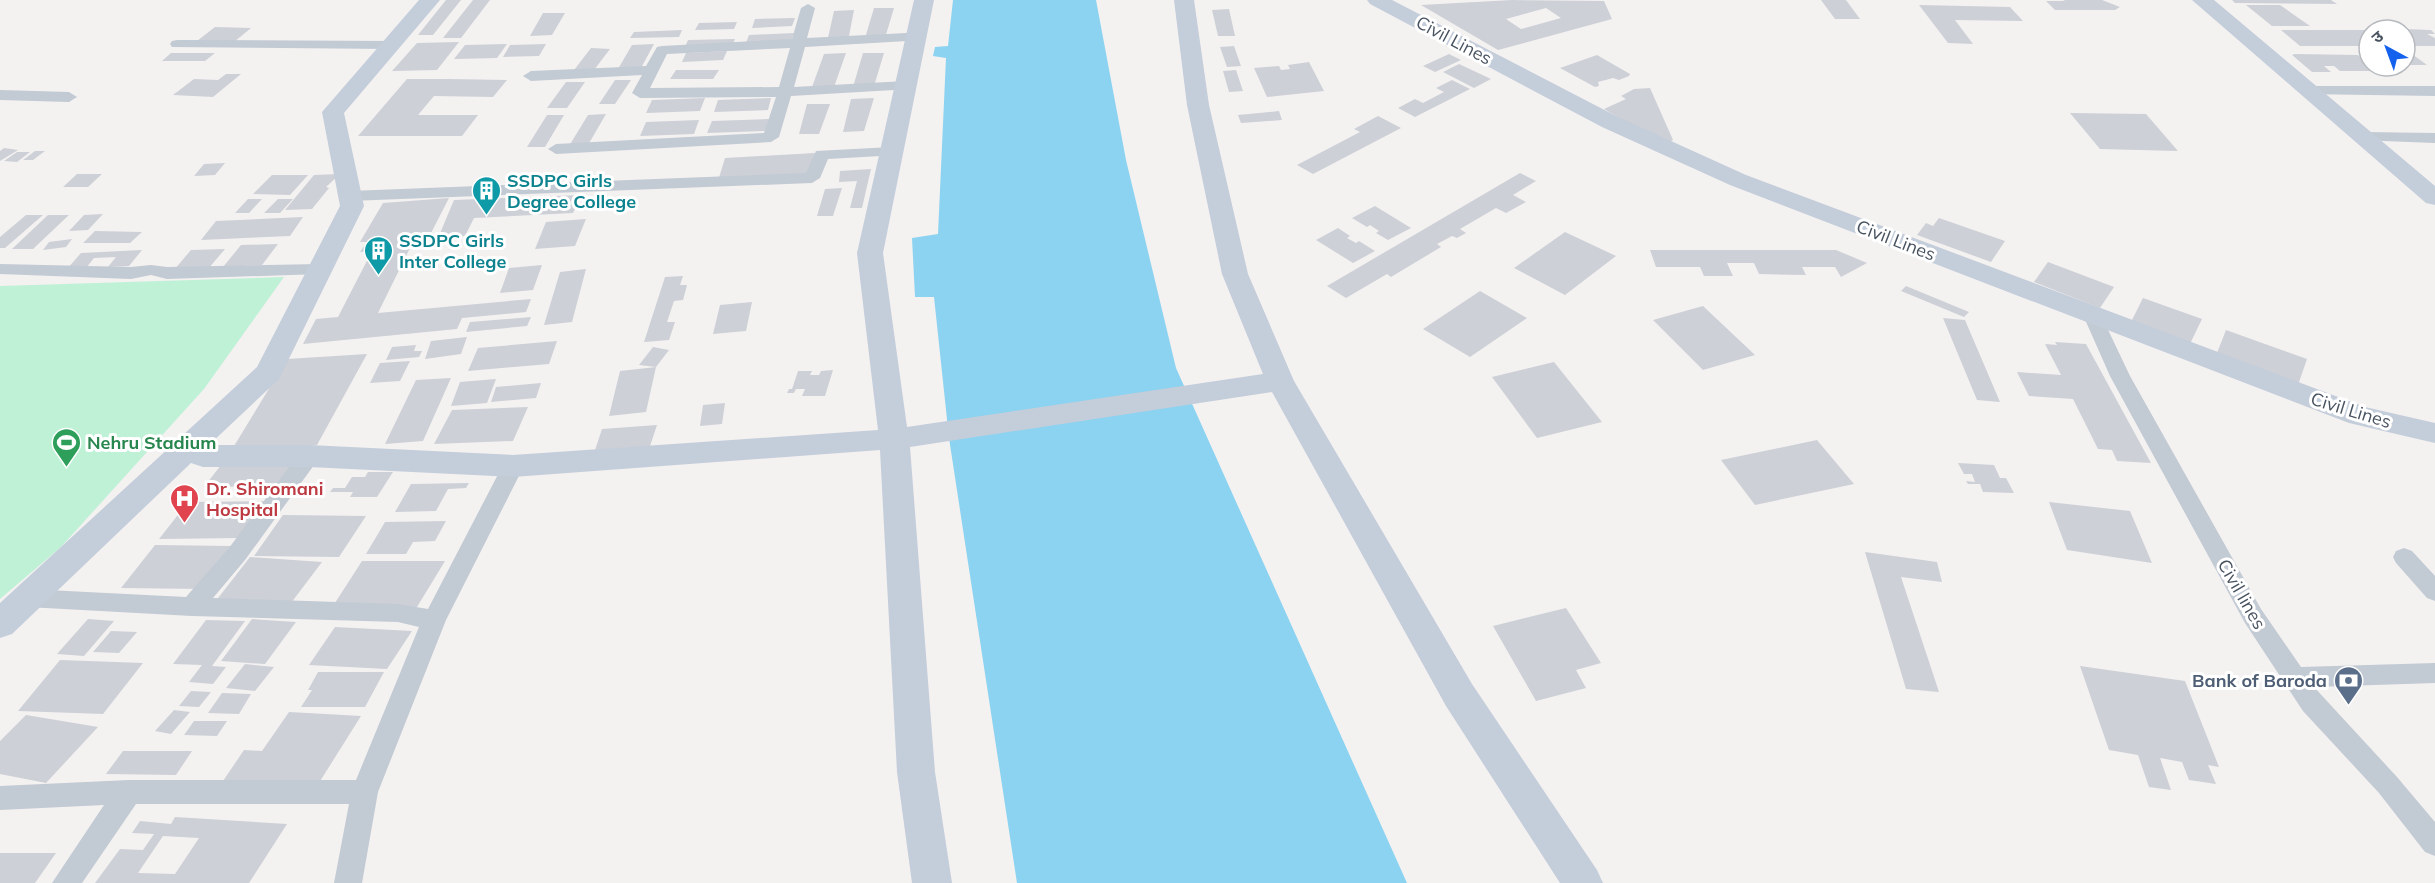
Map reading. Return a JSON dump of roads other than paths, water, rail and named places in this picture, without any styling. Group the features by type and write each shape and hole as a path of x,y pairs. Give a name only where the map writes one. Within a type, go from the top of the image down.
{"street":[{"path":"0,624 269,372 352,206 333,112 430,0"},
{"path":"924,0 870,253 894,439 916,772 932,883"},
{"path":"1184,0 1198,105 1235,274 1280,381 1459,695 1583,883"},
{"name":"Civil Lines","path":"1377,0 1610,122 1738,180 2358,416 2435,433"},
{"path":"2202,0 2435,198"},
{"path":"556,149 771,137 808,8"},
{"path":"906,86 785,92 640,93 662,50 907,38"},
{"path":"177,44 391,45"},
{"path":"531,76 652,70"},
{"path":"2310,91 2435,91"},
{"path":"0,95 69,97"},
{"path":"2364,137 2435,138"},
{"path":"350,196 812,178 822,154 892,152"},
{"path":"0,269 131,273 151,270 167,273 320,269"},
{"name":"Civil lines","path":"2092,315 2120,376 2253,616 2312,704 2388,785 2435,843"},
{"path":"187,448 203,456 309,456 513,466 894,439 1280,381"},
{"path":"192,607 237,554 309,456"},
{"path":"348,883 365,792 434,620 513,466"},
{"path":"2404,556 2435,592"},
{"path":"27,598 192,607 398,613 434,620"},
{"path":"2294,677 2435,673"},
{"path":"0,798 129,792 365,792"},
{"path":"66,883 129,792"}],"water":[{"path":"953,0 1096,0 1126,160 1176,368 1407,883 1017,883 949,438 934,297 915,297 912,238 938,234 946,58 933,56 935,47 948,46"}],"place":[{"name":"SSDPC Girls Degree College","path":"486,216"},
{"name":"SSDPC Girls Inter College","path":"378,276"},
{"name":"Nehru Stadium","path":"66,468"},
{"name":"Dr. Shiromani Hospital","path":"185,524"},
{"name":"Bank of Baroda","path":"2348,706"}]}
